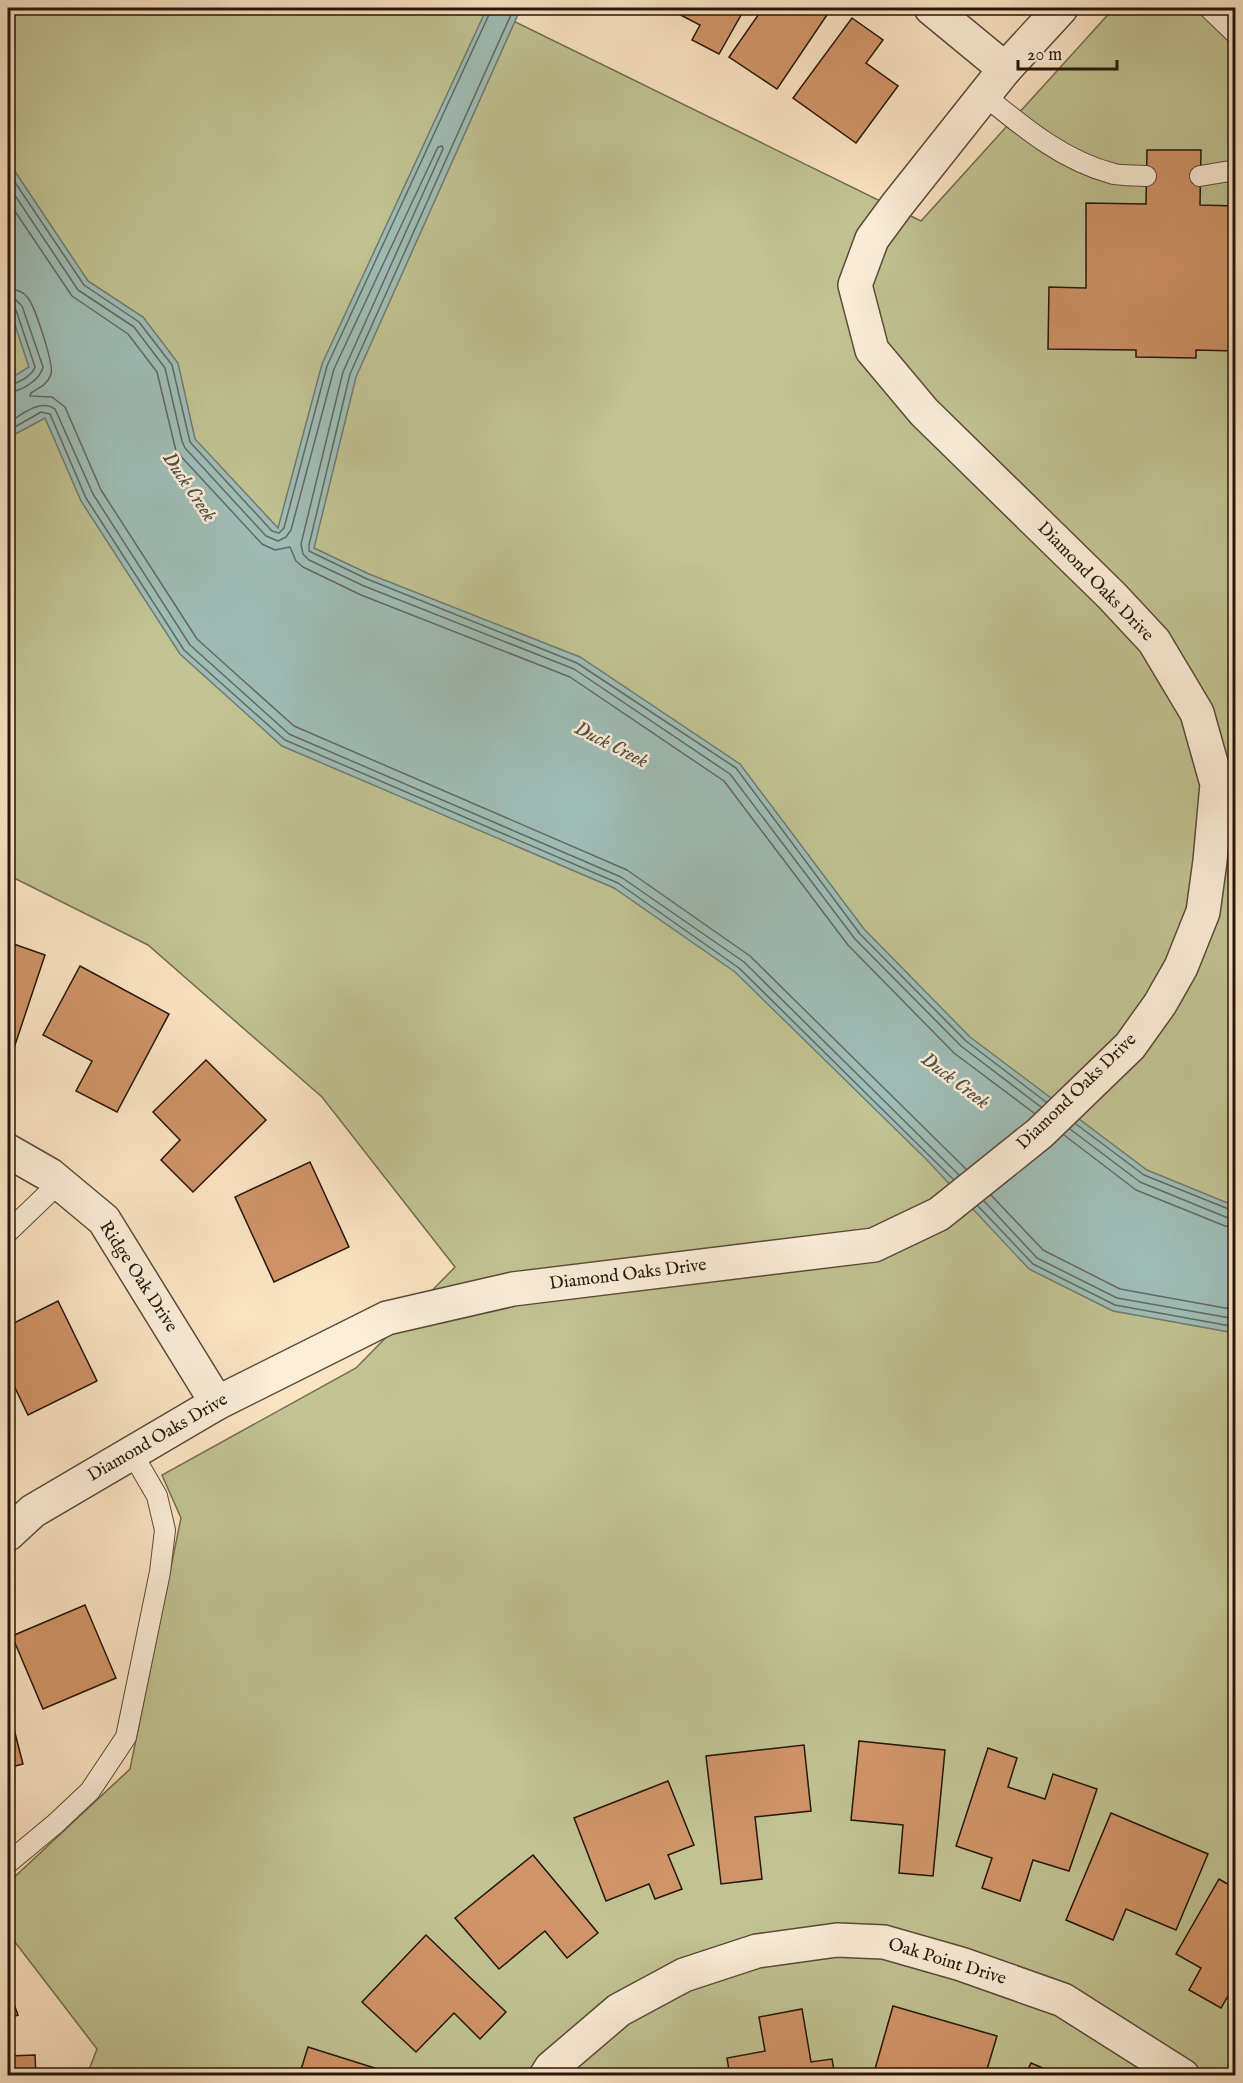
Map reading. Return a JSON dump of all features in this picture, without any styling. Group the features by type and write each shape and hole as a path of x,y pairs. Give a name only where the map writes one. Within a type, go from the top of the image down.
{"street":[{"path":"931,8 1005,69"},
{"name":"Diamond Oaks Drive","path":"8,1534 33,1511 217,1403 387,1318 513,1289 873,1245 939,1214 1048,1125 1130,1046 1160,1004 1181,967 1203,912 1210,861 1217,784 1197,713 1154,641 1112,596 924,412 872,350 855,285 872,239 897,205 1005,69 1062,8"},
{"name":"Ridge Oak Drive","path":"8,1151 50,1175 104,1221 217,1403"},
{"name":"Oak Point Drive","path":"546,2076 551,2068 619,2010 684,1975 757,1951 837,1940 884,1942 961,1964 1063,2000 1183,2076"}],"lane":[{"path":"1209,8 1236,34"},
{"path":"984,95 1036,137 1077,161 1115,174 1146,176"},
{"path":"1200,176 1236,170"},
{"path":"8,1232 59,1183"},
{"path":"8,1863 56,1824 90,1791 126,1737 160,1572 165,1530 157,1496 132,1453"}],"green space":[{"path":"8,8 487,8 921,221 1114,8 1235,8 1235,2075 87,2075 97,2049 8,1933 8,1883 130,1769 181,1518 162,1475 356,1368 455,1267 322,1097 148,945 8,875"}],"water":[{"name":"Duck Creek","path":"487,8 520,8 520,10 356,377 314,548 369,574 580,657 740,764 864,929 970,1037 1147,1170 1235,1206 1235,1333 1113,1311 1029,1269 927,1160 735,972 614,888 282,746 180,654 81,501 45,418 8,438 8,380 29,367 8,304 8,161 88,281 143,317 178,363 195,439 278,528 322,364"}],"building":[{"path":"673,8 745,8 719,54 692,40 700,25 671,10"},
{"path":"763,8 831,9 777,89 729,57"},
{"path":"852,18 883,40 866,63 898,86 856,143 793,98"},
{"path":"1147,150 1201,150 1200,205 1236,206 1236,351 1196,350 1196,358 1136,357 1136,350 1048,349 1049,287 1086,288 1086,203 1146,204"},
{"path":"8,942 45,955 12,1054 8,1052"},
{"path":"80,966 169,1014 117,1112 76,1091 92,1061 43,1035"},
{"path":"206,1060 266,1120 193,1192 161,1160 180,1140 153,1112"},
{"path":"310,1162 349,1247 274,1282 235,1197"},
{"path":"58,1301 97,1381 28,1415 8,1373 8,1326"},
{"path":"85,1605 116,1678 43,1709 12,1636"},
{"path":"8,1706 23,1764 8,1768"},
{"path":"859,1741 945,1750 933,1876 899,1873 903,1825 851,1820"},
{"path":"804,1745 811,1811 755,1817 762,1879 721,1884 706,1756"},
{"path":"988,1748 1017,1758 1008,1787 1045,1799 1053,1774 1097,1789 1069,1871 1033,1860 1020,1901 982,1888 992,1858 956,1846"},
{"path":"668,1781 694,1845 668,1855 682,1889 655,1899 649,1884 606,1901 574,1818"},
{"path":"1111,1813 1208,1854 1176,1930 1126,1909 1113,1940 1066,1920"},
{"path":"533,1855 598,1933 567,1958 545,1931 499,1969 455,1918"},
{"path":"1219,1879 1236,1889 1236,1982 1221,2008 1189,1990 1201,1968 1176,1954"},
{"path":"426,1935 506,2012 480,2039 454,2013 416,2052 362,2002"},
{"path":"8,1988 18,2015 8,2019"},
{"path":"893,2006 997,2036 985,2076 873,2076"},
{"path":"802,2009 811,2062 832,2059 835,2076 730,2076 727,2058 765,2051 759,2017"},
{"path":"308,2047 400,2076 299,2076"},
{"path":"35,2055 36,2076 8,2076 8,2056"},
{"path":"1031,2063 1061,2076 1025,2076"}]}
